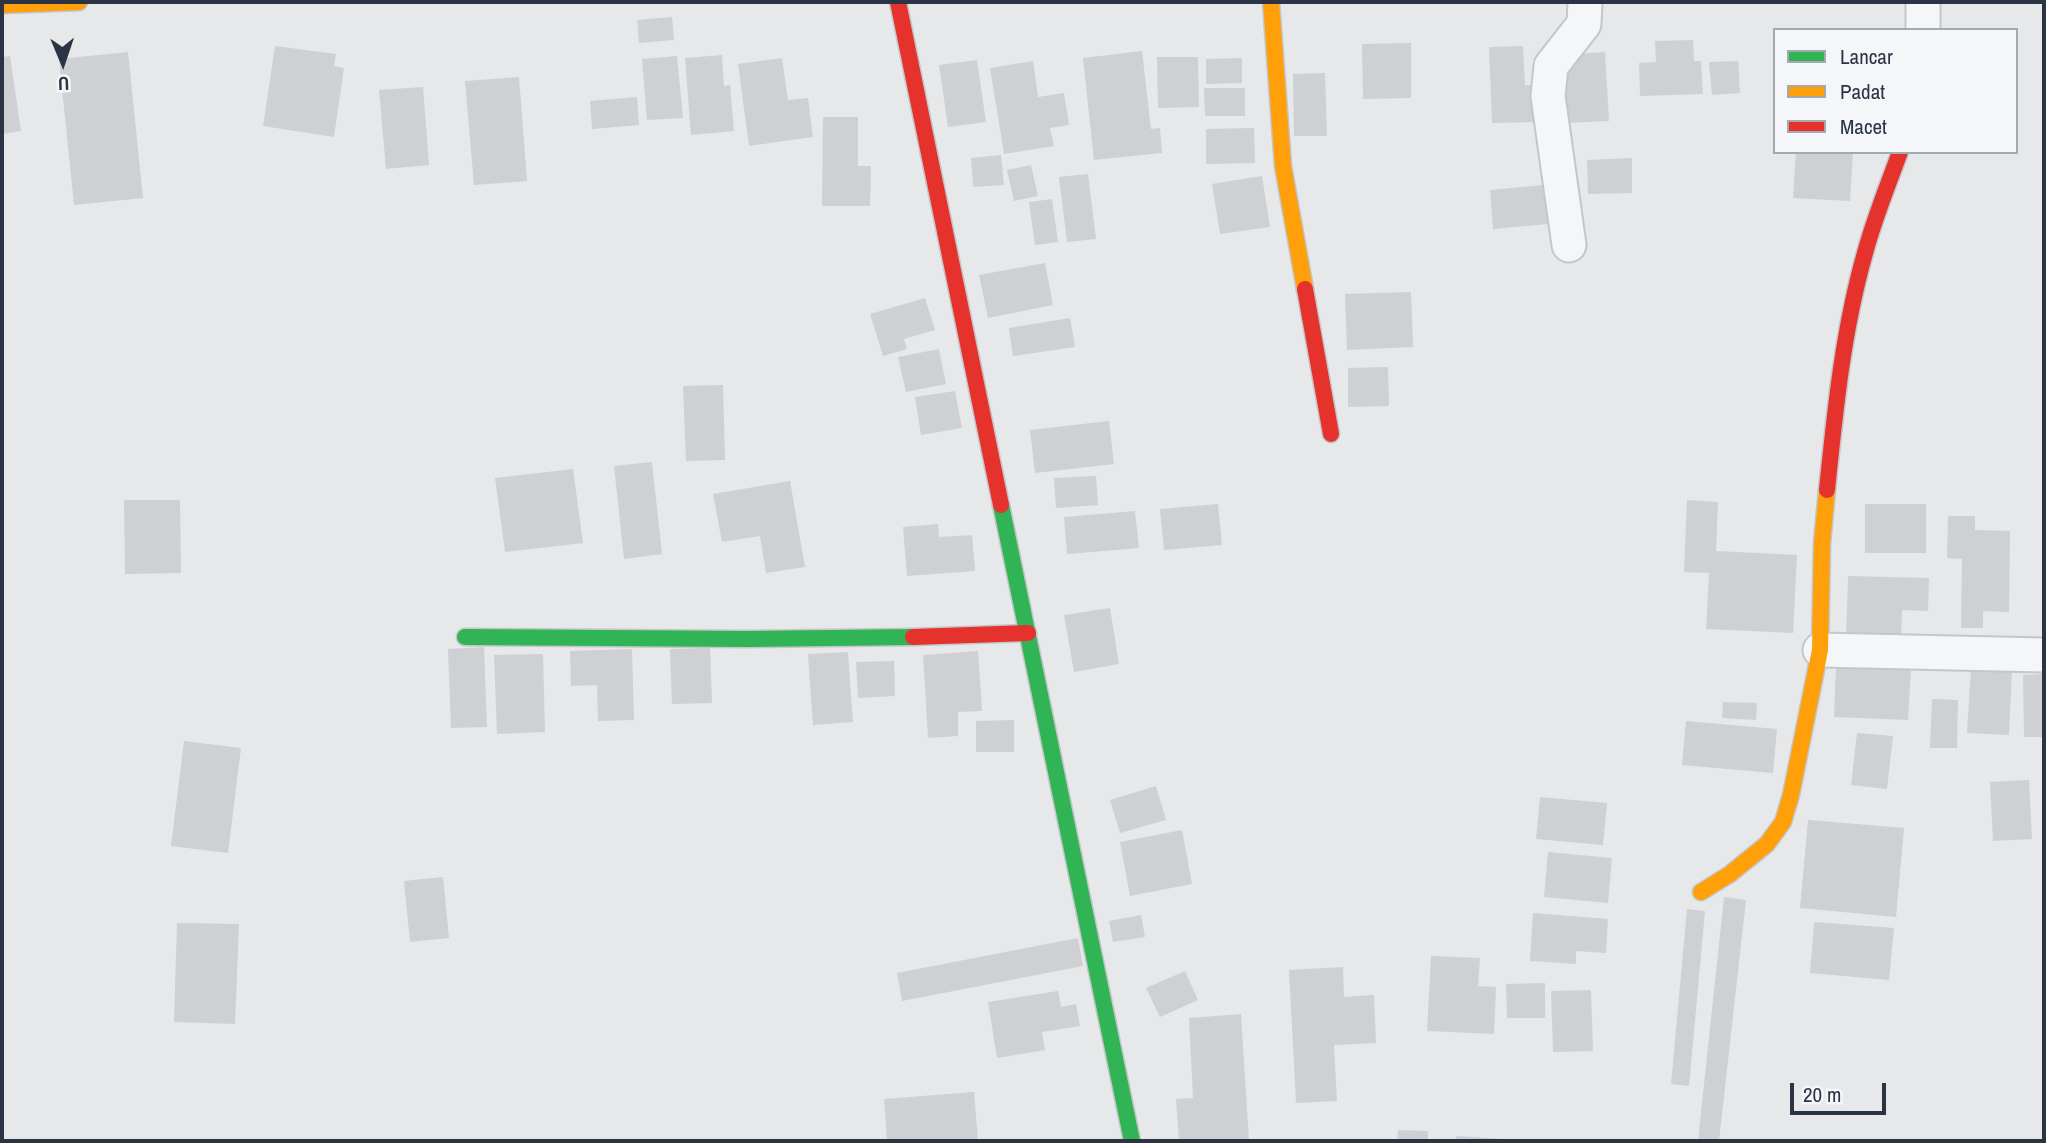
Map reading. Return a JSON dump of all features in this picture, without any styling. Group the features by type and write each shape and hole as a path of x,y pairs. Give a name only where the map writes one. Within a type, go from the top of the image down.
{"street":[{"path":"2,5 79,2"},
{"path":"898,2 1132,1141"},
{"path":"1271,2 1283,166 1331,434"},
{"path":"1569,245 1548,96 1551,66 1584,24 1585,2"},
{"path":"1923,2 1923,28"},
{"path":"1701,892 1730,874 1767,844 1783,822 1791,795 1820,650 1822,543 1836,402 1853,299 1898,154"},
{"path":"465,637 780,640 895,639 1028,633"},
{"path":"1820,650 2044,655"}],"building":[{"path":"672,17 674,40 639,43 637,20"},
{"path":"1693,40 1694,61 1701,61 1703,94 1640,96 1639,63 1656,62 1655,41"},
{"path":"1411,43 1411,98 1363,99 1362,44"},
{"path":"275,46 336,54 334,66 344,68 334,137 263,126"},
{"path":"1523,46 1525,85 1538,85 1539,122 1492,123 1489,47"},
{"path":"1142,51 1151,129 1160,128 1162,153 1094,160 1083,58"},
{"path":"128,52 143,198 74,205 59,59"},
{"path":"1605,52 1609,121 1565,123 1561,55"},
{"path":"722,55 724,86 730,85 734,131 691,135 685,58"},
{"path":"10,56 21,131 2,134 2,57"},
{"path":"677,56 683,118 647,120 642,59"},
{"path":"1157,57 1198,57 1199,107 1158,108"},
{"path":"782,58 788,100 808,98 813,137 749,146 738,64"},
{"path":"1242,58 1242,83 1206,84 1206,59"},
{"path":"977,60 986,122 948,127 939,65"},
{"path":"1033,61 1038,97 1064,93 1069,125 1050,128 1054,146 1004,154 990,68"},
{"path":"1738,61 1740,93 1712,95 1709,62"},
{"path":"1325,73 1327,136 1294,136 1293,74"},
{"path":"519,77 527,181 474,185 465,81"},
{"path":"423,87 429,165 386,169 379,90"},
{"path":"1204,88 1245,88 1245,116 1205,116"},
{"path":"637,97 639,125 592,129 590,101"},
{"path":"823,117 858,117 858,166 871,166 870,206 822,206"},
{"path":"1254,128 1255,163 1206,164 1206,129"},
{"path":"1796,154 1853,154 1850,201 1793,198"},
{"path":"1001,155 1004,185 973,187 971,158"},
{"path":"1632,158 1632,193 1588,194 1587,160"},
{"path":"1031,165 1038,196 1014,201 1007,170"},
{"path":"1088,174 1096,239 1067,242 1059,177"},
{"path":"1262,176 1270,227 1220,234 1212,184"},
{"path":"1544,185 1548,224 1493,229 1490,190"},
{"path":"1052,199 1058,242 1035,245 1029,202"},
{"path":"1045,263 1053,305 988,318 979,275"},
{"path":"1411,292 1413,347 1347,350 1345,294"},
{"path":"925,298 935,330 904,339 907,349 883,356 870,314"},
{"path":"1070,318 1075,347 1013,356 1009,328"},
{"path":"939,349 946,384 906,392 898,357"},
{"path":"1388,367 1389,406 1348,407 1348,368"},
{"path":"723,385 725,460 686,461 683,386"},
{"path":"955,391 962,428 921,435 915,397"},
{"path":"1109,421 1114,464 1035,473 1030,430"},
{"path":"652,462 662,554 624,559 614,466"},
{"path":"573,469 583,543 505,552 495,478"},
{"path":"1096,476 1098,505 1056,508 1054,478"},
{"path":"790,481 805,567 766,573 760,536 722,542 713,494"},
{"path":"124,500 180,500 181,573 125,574"},
{"path":"1687,500 1718,502 1716,551 1797,555 1793,633 1706,629 1709,573 1684,572"},
{"path":"1218,504 1222,545 1164,550 1160,509"},
{"path":"1865,504 1926,504 1926,553 1865,553"},
{"path":"1135,511 1139,548 1067,554 1064,517"},
{"path":"1948,516 1975,516 1975,530 2010,531 2009,612 1983,611 1983,628 1961,628 1962,559 1947,558"},
{"path":"938,524 939,537 972,535 975,571 907,576 903,527"},
{"path":"1848,576 1929,578 1928,611 1902,610 1901,641 1846,639"},
{"path":"1110,608 1119,664 1074,672 1064,615"},
{"path":"484,647 487,727 451,728 448,649"},
{"path":"710,648 712,703 672,704 670,649"},
{"path":"632,649 634,720 598,721 597,685 571,686 570,651"},
{"path":"978,651 982,711 958,712 958,736 928,738 923,655"},
{"path":"848,652 853,722 813,725 808,654"},
{"path":"543,654 545,732 497,734 494,655"},
{"path":"894,661 895,696 858,698 856,662"},
{"path":"1836,665 1911,668 1908,720 1834,717"},
{"path":"1971,667 2012,670 2009,735 1967,733"},
{"path":"2044,674 2044,737 2024,737 2023,675"},
{"path":"1932,699 1958,700 1957,748 1930,748"},
{"path":"1723,702 1757,703 1756,720 1722,718"},
{"path":"1014,720 1014,752 976,752 976,721"},
{"path":"1686,721 1777,729 1773,773 1682,765"},
{"path":"1857,733 1893,736 1887,789 1851,785"},
{"path":"184,741 241,748 228,853 171,846"},
{"path":"2029,780 2032,839 1993,841 1990,782"},
{"path":"1156,786 1166,820 1120,833 1110,800"},
{"path":"1540,797 1607,803 1603,845 1536,839"},
{"path":"1808,820 1904,828 1896,917 1800,908"},
{"path":"1182,830 1192,884 1130,896 1120,842"},
{"path":"1548,852 1612,858 1608,903 1544,897"},
{"path":"443,877 449,938 410,942 404,881"},
{"path":"1724,897 1746,900 1719,1141 1698,1141"},
{"path":"1687,909 1705,911 1689,1086 1671,1084"},
{"path":"1533,913 1608,919 1606,953 1576,951 1576,964 1530,961"},
{"path":"1141,915 1145,937 1113,942 1109,921"},
{"path":"1814,922 1894,928 1889,980 1810,973"},
{"path":"177,923 239,924 235,1024 174,1022"},
{"path":"1078,938 1083,966 902,1001 897,973"},
{"path":"1431,956 1480,958 1478,986 1496,987 1494,1034 1427,1031"},
{"path":"1343,967 1344,997 1374,995 1376,1043 1334,1045 1337,1101 1296,1103 1289,970"},
{"path":"1185,971 1198,1000 1160,1017 1146,988"},
{"path":"1545,983 1545,1018 1507,1018 1506,984"},
{"path":"1591,990 1593,1051 1553,1052 1551,991"},
{"path":"1058,991 1061,1007 1076,1004 1080,1026 1042,1032 1045,1050 997,1058 988,1002"},
{"path":"1241,1014 1249,1141 1179,1141 1176,1099 1193,1098 1189,1018"},
{"path":"974,1092 978,1141 887,1141 884,1099"},
{"path":"1398,1130 1428,1131 1428,1141 1397,1141"},
{"path":"1456,1136 1505,1139 1505,1141 1456,1141"}],"traffic: fast":[{"path":"1001,505 1132,1141"},
{"path":"465,637 913,637"}],"traffic: slow":[{"path":"2,5 79,2"},
{"path":"1271,2 1283,166 1305,289"},
{"path":"1701,892 1730,874 1767,844 1783,822 1791,795 1820,650 1822,543 1827,490"}],"traffic: jam":[{"path":"898,2 1001,505"},
{"path":"1827,490 1845,341 1857,282 1881,202 1899,154"},
{"path":"1305,289 1331,434"},
{"path":"913,637 1028,633"}]}
